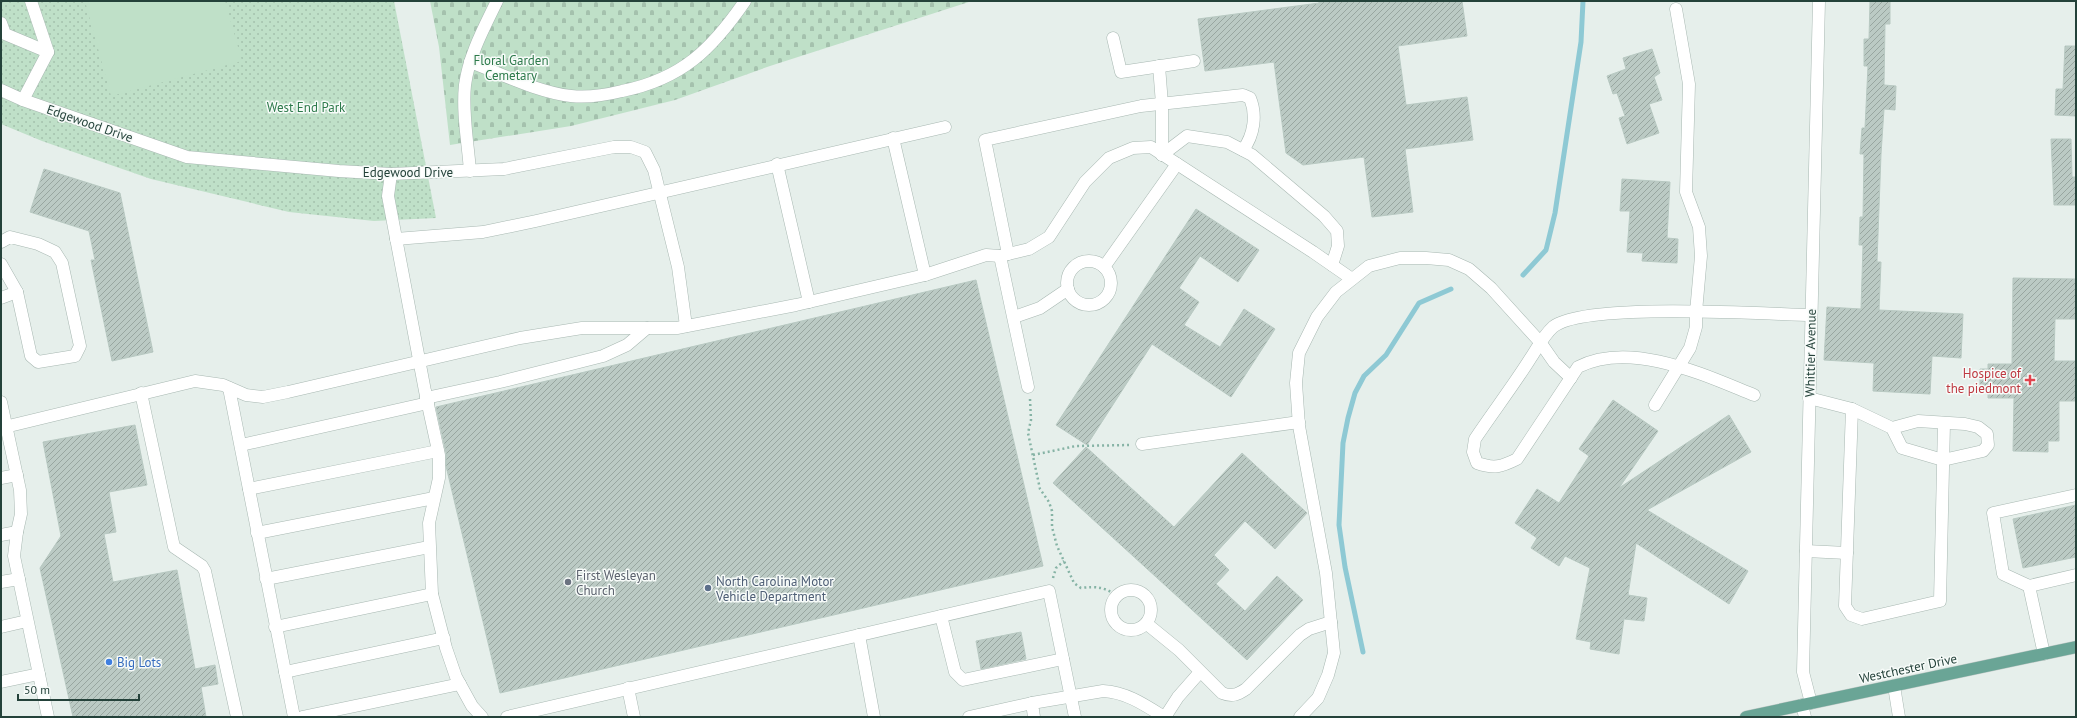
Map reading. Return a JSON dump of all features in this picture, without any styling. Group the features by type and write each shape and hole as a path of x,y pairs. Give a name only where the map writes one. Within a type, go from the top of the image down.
{"main road":[{"name":"Westchester Drive","path":"1746,717 1806,708 1894,686 2076,647"}],"street":[{"path":"23,100 48,52 31,1"},
{"path":"470,171 465,86 470,62 480,36 497,1"},
{"path":"470,62 548,91 571,96 603,95 643,87 675,74 694,61 715,41 745,1"},
{"name":"Whittier Avenue","path":"1806,708 1803,672 1819,1"},
{"path":"1655,405 1680,367 1690,348 1696,327 1696,312 1702,256 1699,227 1686,192 1689,84 1676,9"},
{"path":"1,23 4,34 48,52"},
{"path":"1113,38 1121,72 1194,61"},
{"path":"1159,66 1162,104 1162,154"},
{"name":"Edgewood Drive","path":"1,90 23,100 187,157 391,174 504,169 614,147 631,147 645,152 654,170 678,267 686,326"},
{"path":"1028,387 1014,317 985,140 1141,106 1243,95 1250,98 1253,106 1254,127 1248,143 1243,150"},
{"path":"396,239 483,232 945,127"},
{"path":"1162,154 1187,136 1228,142 1252,155 1324,216 1336,231 1338,246 1332,265"},
{"path":"892,138 925,275"},
{"path":"4,427 195,381 230,388 246,395 262,397 520,338 582,328 646,328 686,326 809,302 925,275 986,255 1004,255 1029,248 1049,237 1085,182 1109,158 1133,148 1151,147 1352,279"},
{"path":"777,164 809,302"},
{"path":"1104,267 1177,164"},
{"path":"391,174 388,196 419,362 438,451 439,478 428,523 432,594 446,648 460,684 472,706 482,717"},
{"path":"1,242 10,237 38,244 55,252 62,263 80,346 75,356 38,362 31,356 17,292 1,264"},
{"path":"1300,717 1318,698 1328,676 1334,653 1326,573 1299,422 1296,383 1299,353 1317,317 1336,292 1369,266 1400,258 1449,260 1469,269 1491,288 1540,342 1554,362 1570,378"},
{"path":"1091,262 1104,267 1111,280 1110,288 1103,300 1090,305 1082,304 1076,301 1068,289 1069,275 1078,265 1091,262"},
{"path":"1014,317 1040,308 1068,289"},
{"path":"1,298 17,292"},
{"path":"1754,394 1680,367 1651,360 1605,358 1593,359 1578,367 1517,459 1502,466 1487,466 1477,462 1472,452 1475,439 1531,359 1540,342 1554,327 1601,313 1696,312 1811,315"},
{"path":"241,445 603,356 627,345 646,328"},
{"path":"230,388 294,717"},
{"path":"141,393 174,547 202,566 206,571 237,717"},
{"path":"1809,398 1852,409 1892,428 1902,448 1943,460 1983,451 1988,445 1987,434 1978,427 1918,421 1892,428"},
{"path":"1,402 4,427 20,490 21,514 14,556 48,717"},
{"path":"1852,409 1845,606 1851,615 1862,619 1940,601 1944,423"},
{"path":"1142,444 1299,422"},
{"path":"249,489 438,451"},
{"path":"1,478 17,474"},
{"path":"2076,495 1993,513 2003,574 2029,586 2076,575"},
{"path":"258,533 434,498"},
{"path":"1,535 17,532"},
{"path":"266,579 429,547"},
{"path":"1806,550 1847,553"},
{"path":"1,582 19,579"},
{"path":"2029,586 2044,654"},
{"path":"1129,590 1136,591 1148,598 1152,611 1146,624 1142,628 1129,630 1118,625 1112,614 1112,607 1118,596 1129,590"},
{"path":"507,717 1049,591 1076,717"},
{"path":"276,627 432,594"},
{"path":"941,616 955,672 964,680 1063,659"},
{"path":"1,627 28,621"},
{"path":"1146,624 1179,650 1222,693 1231,696 1238,695 1246,689 1300,635 1309,629 1331,622"},
{"path":"859,635 874,717"},
{"path":"285,672 444,638"},
{"path":"969,717 1092,692 1112,692 1143,703 1164,717 1178,697 1200,672"},
{"path":"1,682 39,674"},
{"path":"302,717 460,684"},
{"path":"1894,686 1899,717"},
{"path":"628,688 634,717"},
{"path":"1032,703 1034,717"}],"path":[{"path":"1028,387 1031,420 1028,433 1040,489 1049,502 1052,512 1052,527 1057,546 1074,583 1081,588 1095,586 1108,589 1118,596"},
{"path":"1033,455 1076,446 1142,444"},
{"path":"1049,591 1056,568 1064,561"}],"green space":[{"name":"West End Park","path":"1,1 394,1 436,218 374,221 289,212 151,179 42,141 1,124"},
{"path":"85,1 225,1 242,61 111,96"},
{"name":"Floral Garden Cemetary","path":"430,1 972,1 770,66 675,100 571,126 450,145 439,47"}],"building":[{"path":"1319,1 1462,1 1467,36 1398,46 1406,105 1467,97 1473,140 1405,149 1413,212 1372,217 1364,157 1303,165 1286,153 1274,62 1205,71 1198,19 1319,3"},
{"path":"1870,1 1890,1 1890,24 1885,24 1884,85 1896,86 1895,110 1884,109 1877,262 1881,262 1879,310 1963,314 1961,358 1932,356 1930,394 1873,391 1874,363 1824,360 1827,307 1861,309 1863,245 1859,245 1860,217 1863,217 1864,154 1860,154 1862,128 1865,128 1868,66 1864,66 1864,39 1869,39"},
{"path":"2065,46 2076,46 2076,116 2055,115 2056,89 2063,89"},
{"path":"1652,49 1660,73 1654,77 1662,100 1649,104 1659,133 1627,144 1619,118 1625,116 1617,93 1613,94 1607,76 1626,69 1623,58"},
{"path":"2051,139 2071,139 2072,177 2076,177 2076,205 2054,205"},
{"path":"44,169 120,193 153,352 112,361 91,260 95,260 89,231 30,212"},
{"path":"1622,179 1670,182 1667,238 1678,239 1677,263 1642,261 1643,253 1627,252 1630,211 1620,211"},
{"path":"1196,209 1259,250 1238,282 1200,256 1179,288 1199,302 1184,325 1220,347 1244,309 1275,329 1231,397 1152,344 1087,445 1056,425"},
{"path":"2013,278 2076,279 2076,319 2055,319 2054,361 2076,361 2076,401 2059,401 2059,441 2048,441 2048,452 2013,451 2014,398 1988,398 1988,390 1980,390 1980,369 1988,369 1988,364 2012,364"},
{"path":"976,280 1043,566 500,693 446,466 446,453 436,407"},
{"path":"1613,400 1658,431 1619,488 1729,415 1751,452 1647,510 1748,571 1729,604 1636,543 1628,595 1647,598 1644,621 1624,619 1619,654 1590,649 1591,642 1576,639 1590,568 1565,556 1559,566 1531,548 1537,538 1515,523 1537,489 1559,503 1589,456 1579,449"},
{"path":"135,425 147,485 109,492 116,532 104,534 113,582 177,570 195,669 215,665 218,684 201,687 206,717 73,717 40,568 61,536 43,442"},
{"path":"1086,447 1174,527 1242,453 1307,513 1275,549 1245,521 1214,555 1229,570 1216,584 1245,611 1277,576 1303,600 1247,660 1053,483"},
{"path":"2076,505 2076,557 2023,568 2013,519"},
{"path":"1021,632 1026,659 981,669 976,641"}],"waterway":[{"path":"1523,275 1546,250 1555,213 1581,42 1583,1"},
{"path":"1363,652 1345,567 1339,525 1343,443 1348,418 1355,393 1364,376 1386,355 1419,303 1451,289"}],"place":[{"name":"Hospice of the piedmont","path":"2030,380"},
{"name":"First Wesleyan Church","path":"568,582"},
{"name":"North Carolina Motor Vehicle Department","path":"708,588"},
{"name":"Big Lots","path":"109,662"}]}
